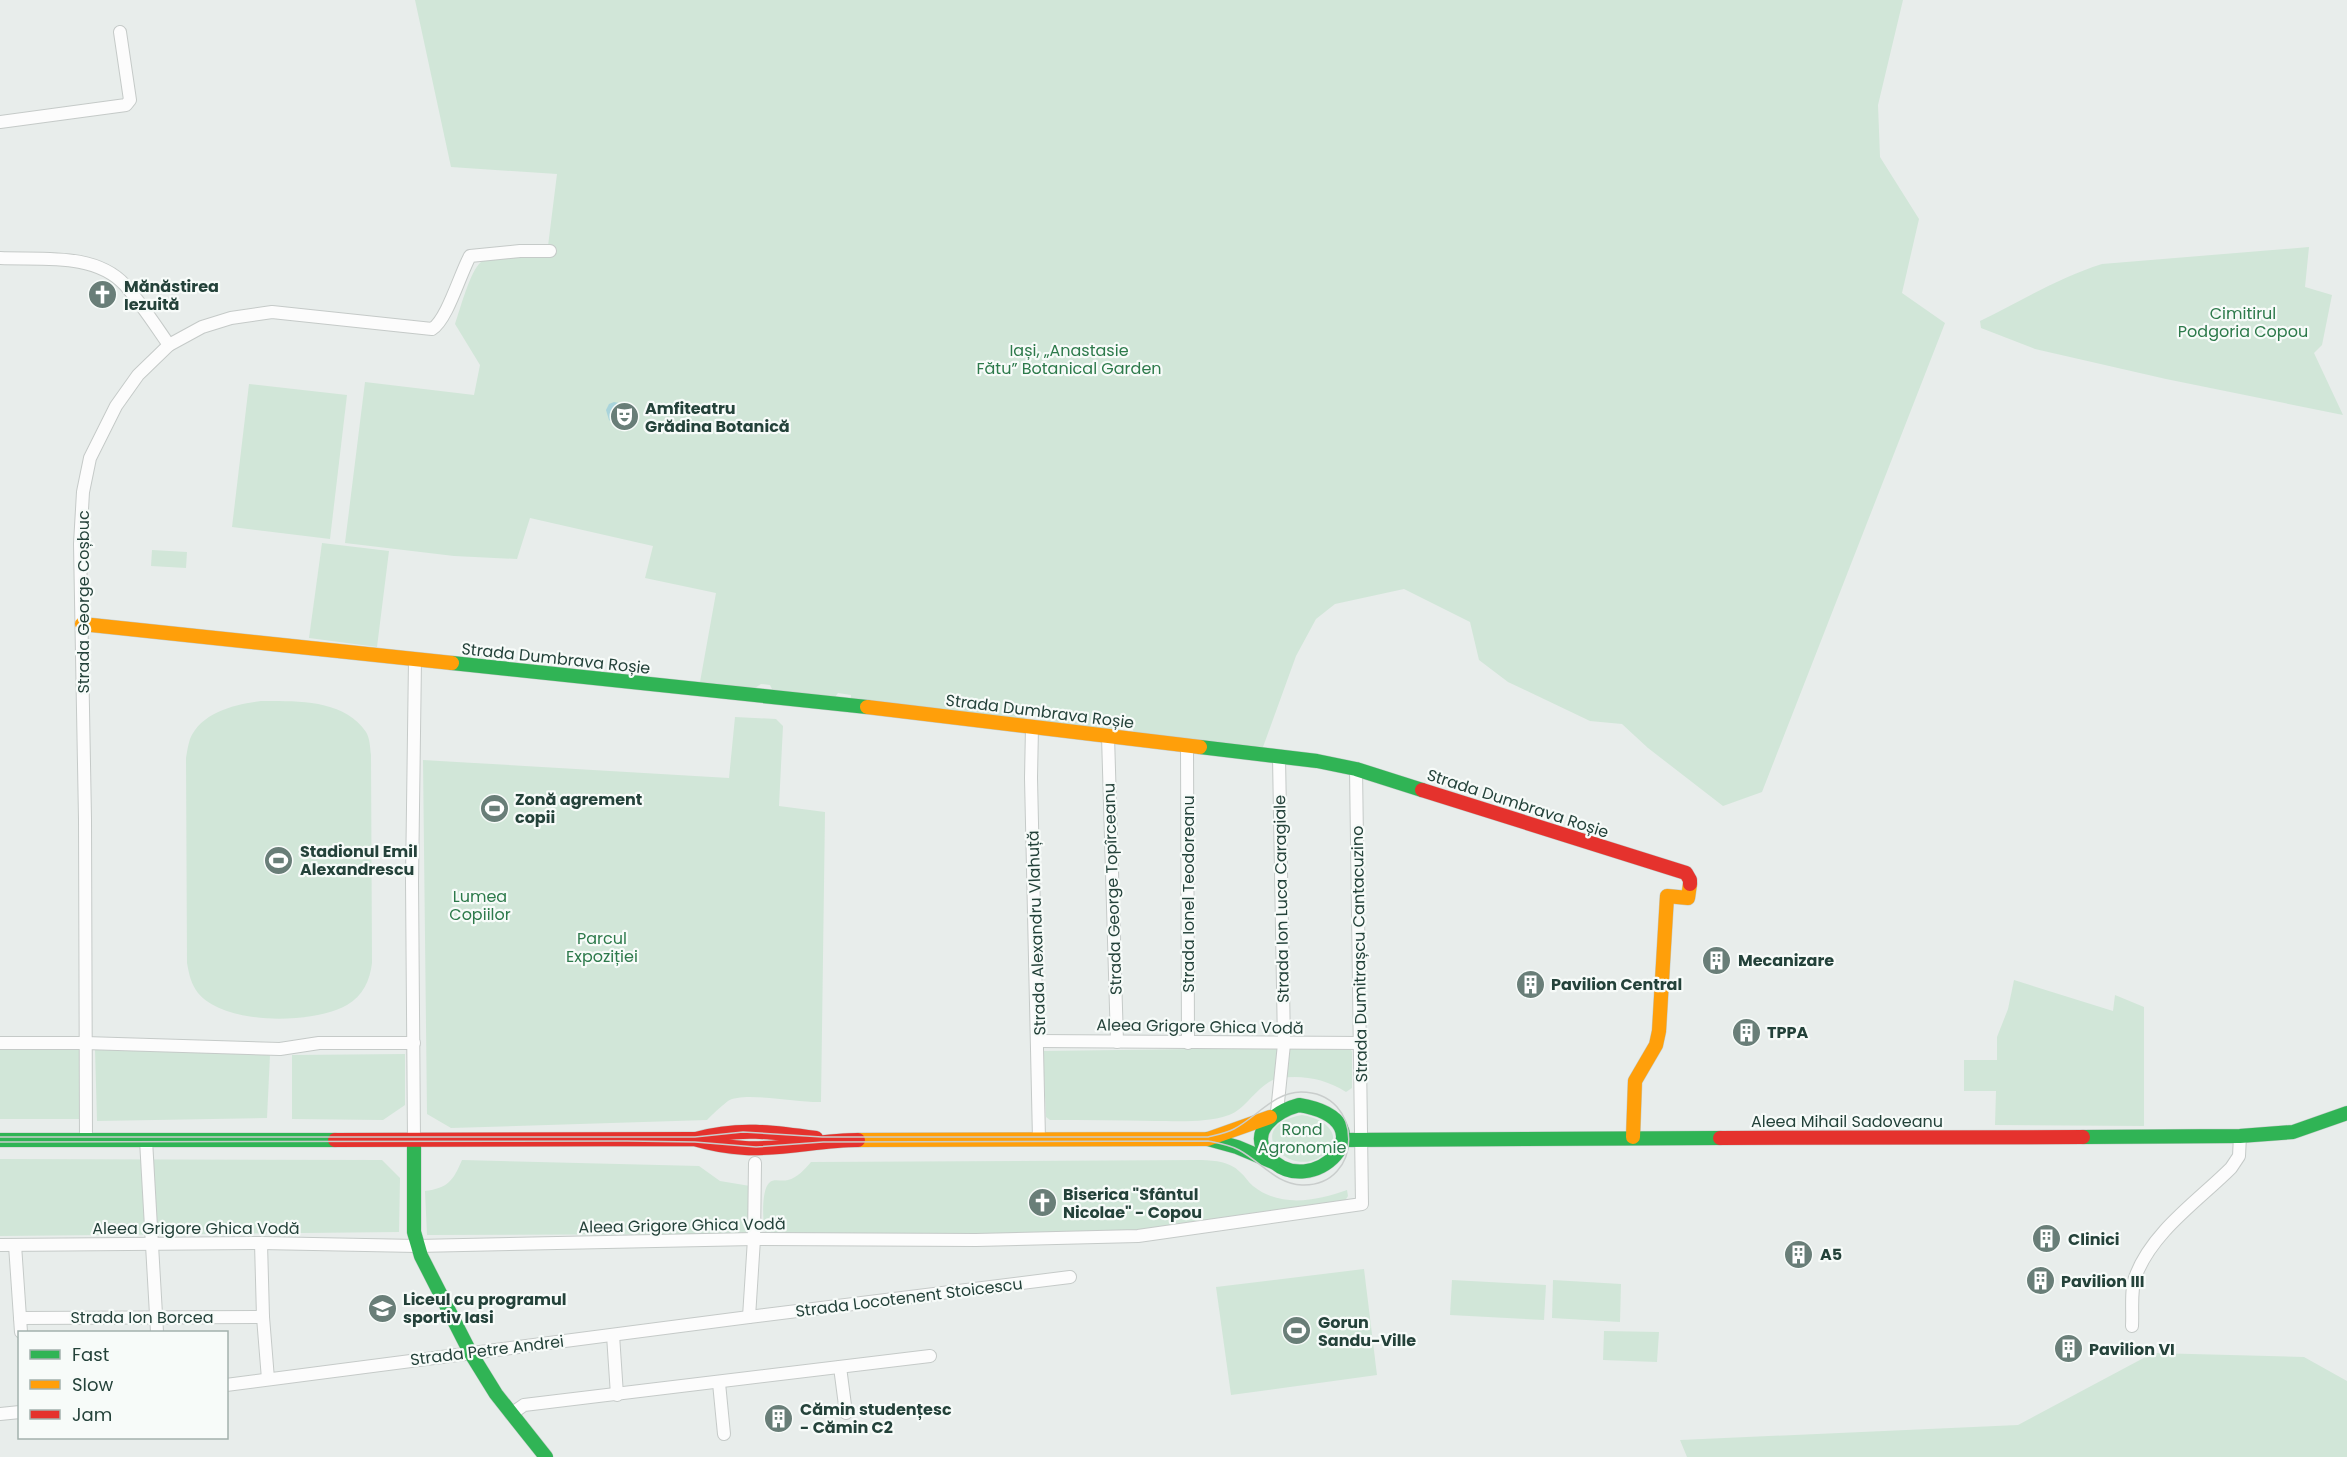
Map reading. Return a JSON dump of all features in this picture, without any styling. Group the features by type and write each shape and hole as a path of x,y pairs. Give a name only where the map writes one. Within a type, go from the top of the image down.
{"main road":[{"name":"Strada Dumbrava Roșie","path":"82,624 844,704 1279,757 1356,769 1686,873 1690,880 1688,898 1667,896 1659,1030 1656,1045 1635,1081 1633,1137"},
{"path":"694,1139 738,1149 776,1148 829,1140 1208,1139 1237,1147 1290,1170 1320,1168 1336,1155 1343,1140 1340,1124 1321,1109 1299,1105 1287,1107 1252,1125 1208,1139"},
{"name":"Aleea Mihail Sadoveanu","path":"1343,1140 2240,1136 2293,1132 2347,1113"},
{"path":"1273,1162 1266,1155 1262,1141 1264,1125 1274,1115"},
{"path":"0,1140 694,1139 736,1130 759,1129 829,1140"},
{"path":"414,1140 414,1232 417,1246 470,1352 511,1414 546,1457"}],"street":[{"path":"0,122 126,105 130,100 120,32"},
{"name":"Strada George Coșbuc","path":"86,1140 80,544 83,492 90,458 116,406 138,375 169,345 202,327 231,318 273,312 432,329 444,318 460,275 470,256 519,251 550,251"},
{"path":"0,258 80,261 102,268 124,284 169,345"},
{"path":"414,1140 412,873 416,660"},
{"name":"Strada Alexandru Vlahuță","path":"1032,727 1040,1139"},
{"name":"Strada George Topîrceanu","path":"1108,736 1117,1042"},
{"name":"Strada Ionel Teodoreanu","path":"1187,746 1188,1043"},
{"name":"Strada Ion Luca Caragiale","path":"1274,1115 1284,1044 1279,757"},
{"name":"Strada Dumitrașcu Cantacuzino","path":"1356,769 1362,1204"},
{"name":"Aleea Grigore Ghica Vodă","path":"1038,1041 1361,1043"},
{"path":"0,1043 85,1043 279,1049 319,1043 414,1042"},
{"path":"2132,1326 2135,1277 2143,1261 2158,1238 2231,1168 2239,1156 2240,1136"},
{"path":"146,1140 157,1331"},
{"path":"749,1317 754,1239 755,1163"},
{"name":"Aleea Grigore Ghica Vodă","path":"0,1245 261,1243 417,1246 754,1239 976,1240 1138,1236 1362,1204"},
{"path":"261,1243 263,1317 268,1379"},
{"path":"15,1245 21,1331"},
{"name":"Strada Locotenent Stoicescu","path":"749,1317 1070,1277"},
{"name":"Strada Ion Borcea","path":"20,1318 263,1317"},
{"name":"Strada Petre Andrei","path":"228,1385 749,1317"},
{"path":"613,1335 617,1395"},
{"path":"511,1414 524,1406 930,1356"},
{"path":"840,1367 846,1413"},
{"path":"719,1383 724,1434"},
{"path":"0,1414 18,1412"}],"green space":[{"name":"Iași, „Anastasie Fătu” Botanical Garden","path":"415,0 1903,0 1878,105 1880,157 1919,219 1902,293 1945,323 1762,792 1723,806 1648,748 1622,724 1590,721 1508,682 1479,660 1470,622 1404,589 1335,604 1316,619 1296,656 1263,747 1134,732 1132,728 1124,727 1120,730 1041,721 1039,716 1030,715 1024,719 851,698 851,695 838,693 835,697 773,691 770,685 761,684 755,688 700,682 716,593 645,578 653,546 530,518 517,559 454,556 345,543 365,382 474,395 480,365 455,324 473,274 481,262 486,259 547,254 557,174 451,167"},
{"name":"Cimitirul Podgoria Copou","path":"2309,247 2305,287 2332,295 2322,345 2314,353 2343,415 2166,379 2035,349 1981,328 1980,321 2055,283 2102,264"},
{"path":"249,384 347,395 330,539 232,527"},
{"path":"322,543 389,551 377,647 309,638"},
{"path":"152,550 187,552 186,568 151,566"},
{"name":"Stadionul Emil Alexandrescu","path":"261,701 318,704 345,713 357,721 366,732 370,743 371,969 365,987 353,1001 332,1011 313,1016 270,1018 248,1016 211,1004 198,993 192,982 187,963 186,758 189,741 202,722 220,711 241,704"},
{"name":"Parcul Expoziției","path":"735,717 776,719 783,726 779,806 825,812 821,1102 746,1097 728,1101 707,1120 451,1128 427,1114 423,760 729,778"},
{"path":"2014,980 2113,1011 2115,995 2144,1007 2144,1126 1995,1125 1996,1091 1964,1091 1964,1060 1997,1060 1997,1037 2008,1009"},
{"path":"1350,1047 1352,1088 1346,1092 1322,1081 1289,1077 1266,1084 1236,1112 1221,1118 1183,1121 1050,1120 1046,1117 1043,1051"},
{"path":"95,1049 270,1055 267,1118 97,1121"},
{"path":"0,1050 79,1050 79,1119 0,1119"},
{"path":"405,1054 405,1105 383,1120 292,1119 292,1055"},
{"name":"Rond Agronomie","path":"1302,1115 1324,1123 1332,1134 1333,1140 1330,1147 1324,1154 1311,1161 1298,1161 1286,1157 1277,1150 1272,1140 1274,1130 1283,1121"},
{"path":"0,1159 382,1160 400,1178 399,1232 0,1236"},
{"path":"462,1160 699,1166 720,1181 750,1186 747,1234 427,1235 425,1191 439,1188 449,1182"},
{"path":"1201,1160 1222,1162 1236,1168 1253,1186 1264,1193 1287,1200 1323,1197 1347,1190 1348,1196 1343,1204 1132,1233 767,1235 764,1224 763,1209 766,1187 769,1183 791,1179 801,1173 811,1162"},
{"name":"Gorun Sandu-Ville","path":"1364,1269 1377,1375 1231,1395 1216,1287"},
{"path":"1452,1280 1546,1285 1544,1320 1450,1315"},
{"path":"1553,1280 1621,1284 1620,1322 1552,1318"},
{"path":"1604,1331 1659,1332 1657,1362 1603,1360"},
{"path":"2153,1353 2304,1357 2347,1381 2347,1457 1687,1457 1680,1440 2018,1425"}],"water":[{"path":"619,403 627,427 620,427 609,420 606,410 609,404"}],"tram line":[{"path":"0,1137 695,1137 743,1132 822,1137 1208,1137 1234,1129 1282,1096 1301,1092 1322,1096 1337,1107 1346,1122 1349,1139 1346,1156 1337,1171 1322,1182 1302,1185 1276,1177 1235,1148 1208,1141 823,1142 756,1147 695,1142 627,1141 0,1142"}],"traffic: fast":[{"path":"452,663 867,707"},
{"path":"1200,747 1317,761 1356,769 1422,790"},
{"path":"1299,1105 1327,1114 1341,1127 1342,1141 1335,1155 1322,1166 1304,1171 1285,1169 1268,1156 1262,1147 1261,1138 1267,1123 1282,1112 1299,1105"},
{"path":"2083,1137 2240,1136 2293,1132 2347,1113"},
{"path":"1343,1140 1720,1138"},
{"path":"1208,1139 1237,1147 1273,1162"},
{"path":"0,1140 335,1140"},
{"path":"414,1140 414,1232 421,1256 470,1352 496,1394 546,1457"}],"traffic: slow":[{"path":"82,624 452,663"},
{"path":"867,707 1200,747"},
{"path":"1633,1137 1635,1081 1656,1045 1659,1031 1667,896 1688,898 1690,884"},
{"path":"858,1140 1208,1139 1270,1117"}],"traffic: jam":[{"path":"1422,790 1686,873 1690,884"},
{"path":"696,1139 741,1132 816,1138"},
{"path":"1720,1138 2083,1137"},
{"path":"335,1140 694,1139 745,1148 858,1140"}],"place":[{"name":"Mănăstirea Iezuită","path":"103,295"},
{"name":"Amfiteatru Grădina Botanică","path":"624,417"},
{"name":"Zonă agrement copii","path":"494,808"},
{"name":"Stadionul Emil Alexandrescu","path":"279,860"},
{"name":"Mecanizare","path":"1717,960"},
{"name":"Pavilion Central","path":"1530,984"},
{"name":"TPPA","path":"1746,1032"},
{"name":"Biserica \"Sfântul Nicolae\" - Copou","path":"1042,1203"},
{"name":"Clinici","path":"2047,1239"},
{"name":"A5","path":"1799,1254"},
{"name":"Pavilion III","path":"2040,1281"},
{"name":"Liceul cu programul sportiv Iasi","path":"382,1308"},
{"name":"Gorun Sandu-Ville","path":"1297,1331"},
{"name":"Pavilion VI","path":"2068,1349"},
{"name":"Cămin studențesc - Cămin C2","path":"779,1418"}],"park label":[{"name":"Lumea Copiilor","path":"480,905"}]}
